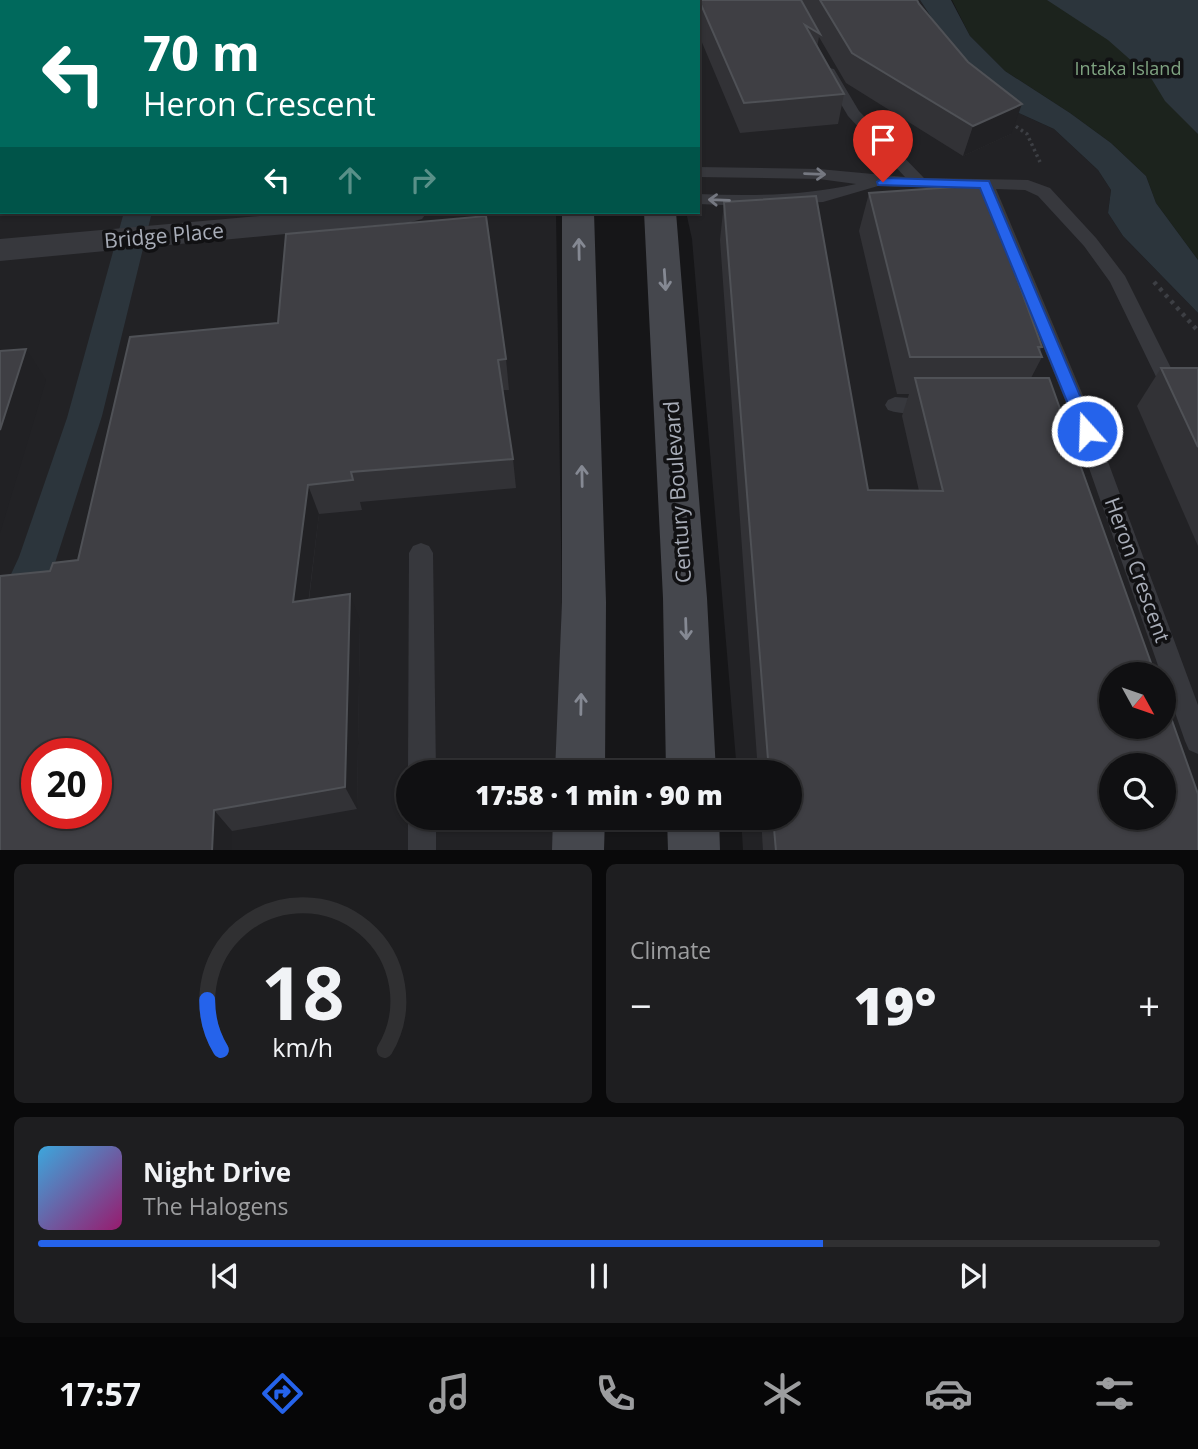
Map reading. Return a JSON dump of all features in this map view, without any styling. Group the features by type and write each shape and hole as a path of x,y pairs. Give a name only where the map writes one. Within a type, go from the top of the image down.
{"main road":[{"path":"578,214 584,602 580,760"},
{"name":"Century Boulevard","path":"660,214 685,598 691,760"},
{"path":"578,850 579,830"},
{"path":"693,830 694,850"}],"street":[{"name":"Bridge Place","path":"0,250 171,236 362,215"}],"lane":[{"path":"820,57 853,113 920,183"},
{"path":"700,172 819,174 883,182 1036,187 1072,222 1118,280 1169,384"},
{"path":"700,199 748,201 823,197 883,182"},
{"name":"Heron Crescent","path":"985,184 1077,405 1198,741"},
{"path":"895,405 947,405"},
{"path":"1051,405 1077,405"},
{"path":"421,553 422,760"},
{"path":"422,830 422,850"}],"shaded area":[{"path":"700,0 920,0 963,66 1012,110 1054,129 1098,170 1111,190 1108,213 1123,236 1198,313 1198,850 743,850 742,830 802,830 802,760 736,760 692,239 686,214 700,214"},
{"path":"920,0 951,0 970,36 1005,71 1111,143 1146,176 1156,203 1198,260 1198,313 1123,236 1108,213 1111,190 1098,170 1054,129 1012,110 963,66"},
{"path":"1047,0 1198,0 1198,134 1165,101 1151,78 1108,40"},
{"path":"0,214 556,214 562,607 558,760 396,760 396,830 557,830 556,850 0,850"},
{"path":"123,214 152,214 102,416 0,735 0,598 19,557 67,418"}],"green space":[{"name":"Intaka Island","path":"952,0 1198,0 1198,260 1156,203 1146,176 1111,143 1005,71 970,36"}],"building":[{"path":"700,0 801,0 820,34 805,25 844,94 744,103"},
{"path":"820,0 917,0 968,62 1022,104 973,126 852,53"},
{"path":"983,185 1042,347 1038,347 1042,357 910,357 869,193"},
{"path":"816,196 868,490 943,491 915,378 1049,378 1151,662 1099,662 1099,739 1176,739 1176,732 1198,794 1198,850 776,850 774,830 802,830 802,760 768,760 724,202"},
{"path":"486,216 506,359 498,360 513,459 351,472 353,480 308,485 293,602 350,594 345,787 214,810 212,850 0,850 0,576 50,571 53,563 78,560 130,337 278,323 286,234"},
{"path":"26,349 0,430 0,351"},
{"path":"1161,368 1198,368 1198,447"}],"route":[{"path":"883,182 985,184 1087,431"}]}
